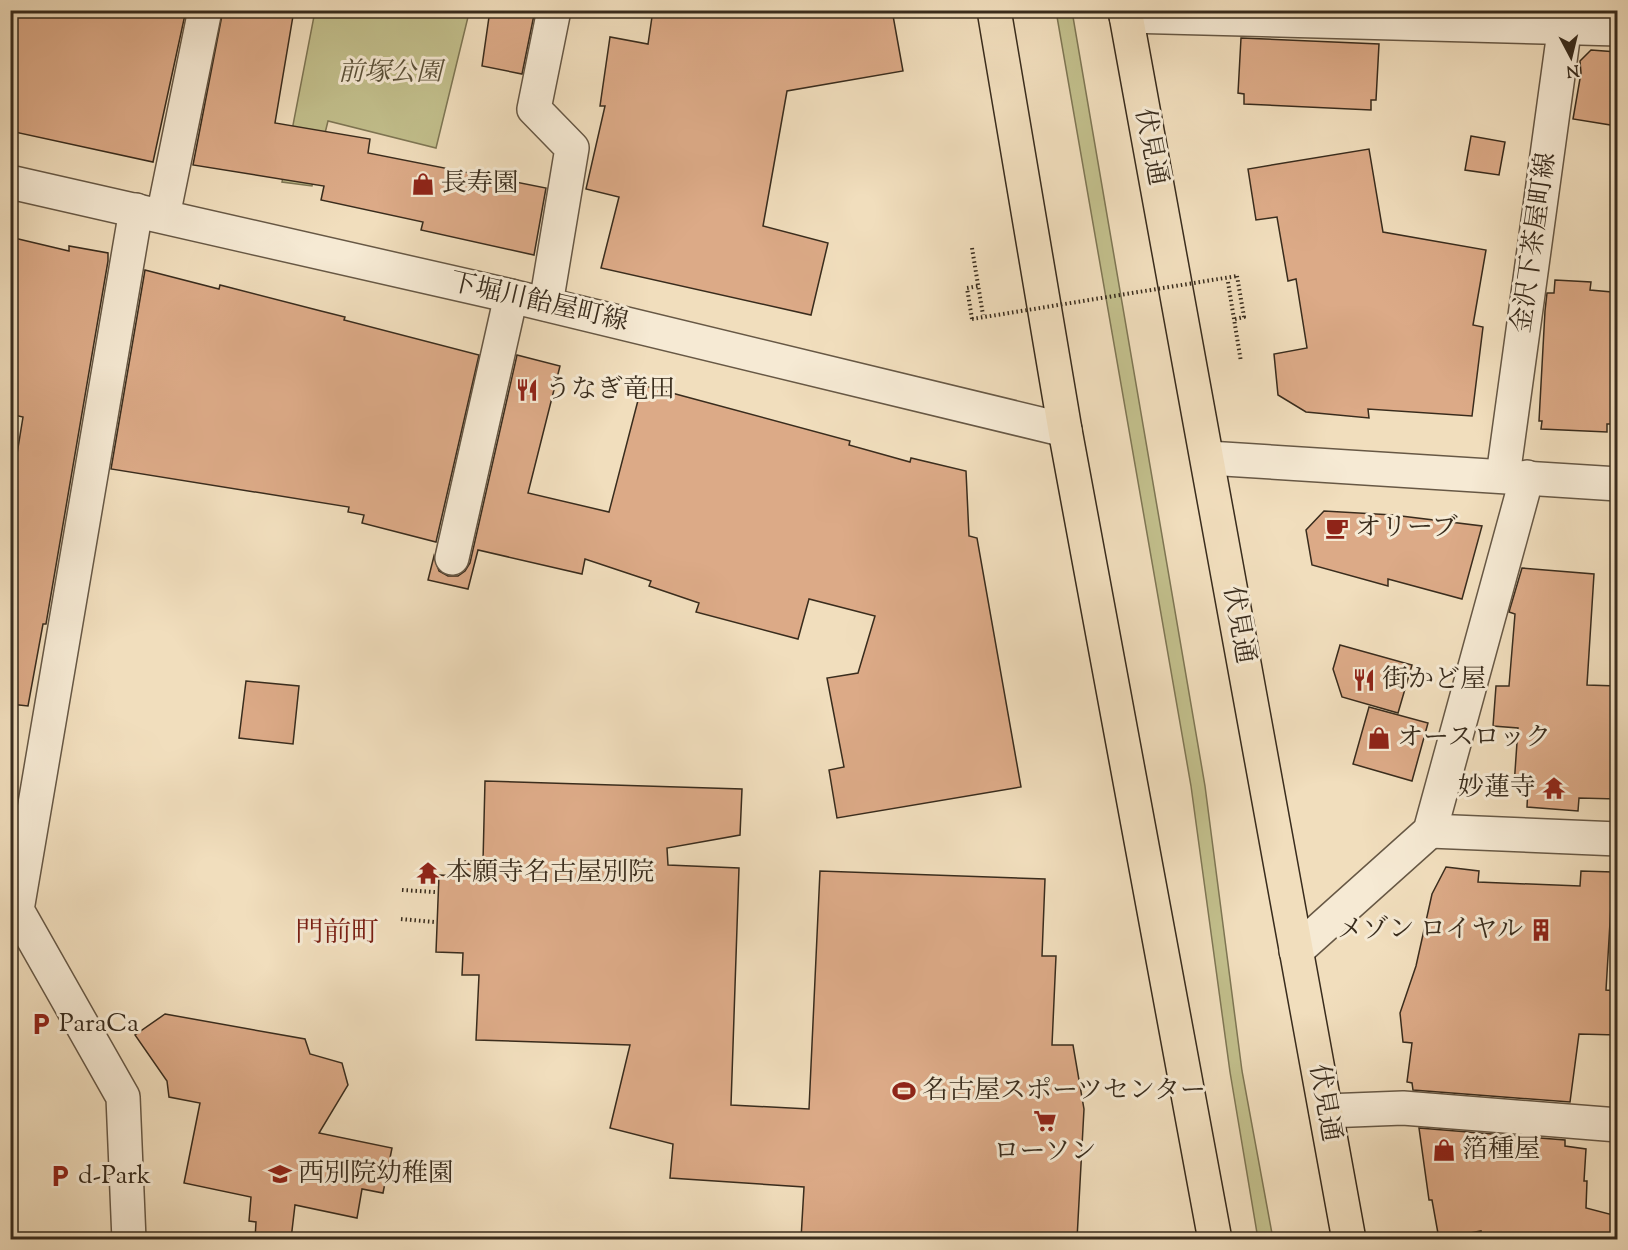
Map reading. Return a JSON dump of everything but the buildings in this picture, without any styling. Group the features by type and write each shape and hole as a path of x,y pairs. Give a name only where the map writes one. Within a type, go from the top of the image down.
{"highway":[{"path":"994,10 1065,430 1215,1239"},
{"name":"伏見通","path":"1125,13 1349,1239"}],"street":[{"path":"129,1239 123,1097 14,910 149,213 205,10"},
{"path":"546,304 572,148 534,109 554,10"},
{"path":"1125,13 1566,19 1617,29"},
{"name":"金沢下茶屋町線","path":"1430,831 1515,476 1566,19"},
{"name":"下堀川飴屋町線","path":"10,182 546,304 1065,430"},
{"path":"452,558 511,296"},
{"path":"1208,458 1617,484"},
{"path":"1296,951 1430,831 1617,839"},
{"path":"1326,1111 1403,1108 1617,1125"}],"path":[{"path":"972,248 983,315"},
{"path":"978,286 967,288 972,320 1237,276 1244,317 1235,319"},
{"path":"1228,282 1241,362"},
{"path":"402,890 435,892"},
{"path":"400,920 434,922"}],"green space":[{"name":"前塚公園","path":"315,11 442,11 468,17 436,148 328,121 312,186 282,182"},
{"path":"1056,11 1072,11 1205,786 1242,1071 1273,1239 1258,1239 1230,1072 1191,786"}],"place":[{"name":"長寿園","path":"423,184"},
{"name":"うなぎ竜田","path":"527,390"},
{"name":"オリーブ","path":"1337,528"},
{"name":"街かど屋","path":"1364,680"},
{"name":"オースロック","path":"1379,738"},
{"name":"妙蓮寺","path":"1554,788"},
{"name":"本願寺名古屋別院","path":"428,873"},
{"name":"メゾン ロイヤル","path":"1541,930"},
{"name":"ParaCa","path":"41,1024"},
{"name":"名古屋スポーツセンター","path":"904,1091"},
{"name":"ローソン","path":"1045,1121"},
{"name":"箔種屋","path":"1444,1150"},
{"name":"西別院幼稚園","path":"280,1174"},
{"name":"d-Park","path":"60,1176"}],"district":[{"name":"門前町","path":"337,934"}]}
